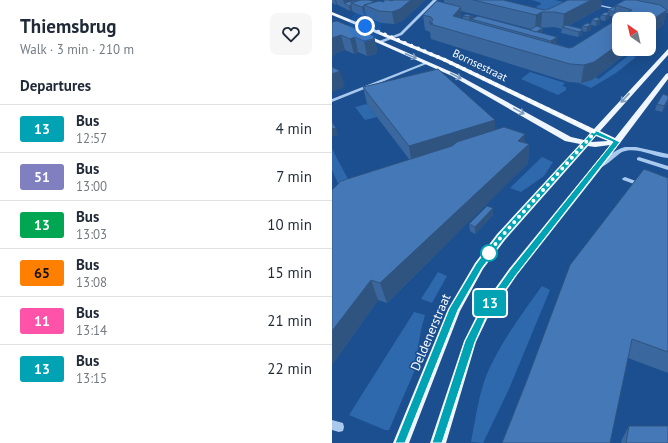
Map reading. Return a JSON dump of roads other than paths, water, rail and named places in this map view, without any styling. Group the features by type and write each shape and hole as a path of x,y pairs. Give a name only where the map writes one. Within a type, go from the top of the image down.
{"main road":[{"name":"Bornsestraat","path":"332,12 445,60 617,142"},
{"name":"Bornsestraat","path":"360,33 467,82 568,139 584,144 595,145 617,142"},
{"name":"Deldenerstraat","path":"401,443 454,309 479,266 501,237 668,51"},
{"path":"438,443 470,341 483,315 513,272 596,169 668,75"}],"street":[{"path":"380,42 401,34 435,0"},
{"path":"575,0 626,11"},
{"path":"332,101 427,63"},
{"name":"Bornsestraat","path":"617,142 637,150"},
{"path":"596,169 624,149 668,156"},
{"path":"639,159 668,168"},
{"path":"625,179 648,187"}]}
